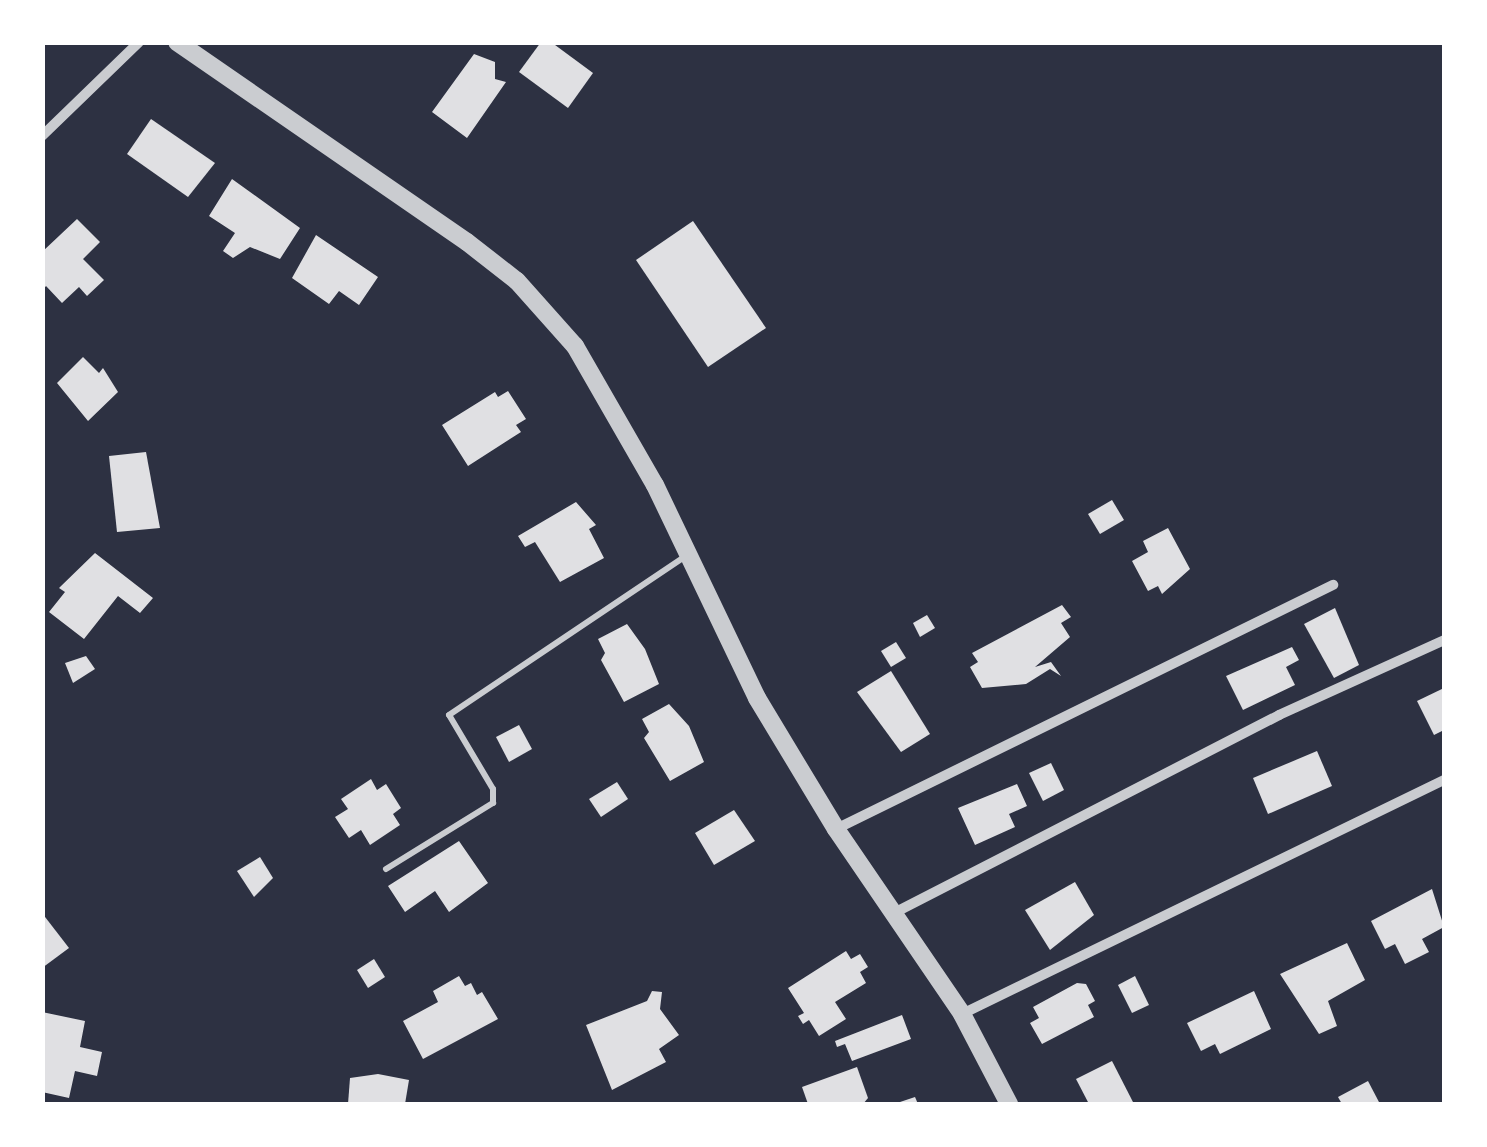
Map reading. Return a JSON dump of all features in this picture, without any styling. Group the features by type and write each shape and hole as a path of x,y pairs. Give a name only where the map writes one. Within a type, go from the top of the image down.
{"street":[{"path":"42,136 139,42"},
{"path":"177,42 467,242 533,296 600,382 757,698 836,829 962,1014 1009,1104"},
{"path":"836,829 1333,585"},
{"path":"894,913 1279,715 1444,640"},
{"path":"962,1014 1444,780"}],"lane":[{"path":"386,869 493,802 493,789 449,715 688,555"}],"building":[{"path":"541,42 551,42 593,73 568,108 519,72"},
{"path":"474,54 495,62 495,79 506,82 467,138 432,112"},
{"path":"151,119 215,163 188,197 127,154"},
{"path":"232,179 300,228 280,259 250,247 233,258 223,251 235,233 209,216"},
{"path":"77,219 100,242 83,259 104,280 87,296 79,287 62,303 46,286 42,291 42,252"},
{"path":"693,221 766,328 708,367 636,260"},
{"path":"316,235 378,277 359,305 339,291 329,304 292,278"},
{"path":"83,357 99,373 103,368 118,392 88,421 57,383"},
{"path":"508,391 526,419 516,425 521,432 468,466 442,425 495,392 498,397"},
{"path":"146,452 160,528 117,532 109,456"},
{"path":"1112,500 1124,520 1100,534 1088,514"},
{"path":"576,502 596,525 589,529 604,558 560,582 535,542 525,547 518,536"},
{"path":"1168,528 1190,569 1162,594 1158,586 1148,591 1132,561 1148,552 1143,541"},
{"path":"95,553 153,598 140,613 118,596 84,639 49,612 65,592 59,588"},
{"path":"1062,605 1071,617 1061,623 1070,637 1035,667 1051,662 1061,676 1050,669 1026,684 982,688 970,667 978,662 972,653"},
{"path":"1335,608 1359,665 1334,678 1304,624"},
{"path":"927,615 935,628 920,637 913,623"},
{"path":"627,624 645,649 659,684 624,702 601,660 605,653 598,639"},
{"path":"896,642 906,658 891,667 881,651"},
{"path":"1292,647 1299,660 1286,667 1295,685 1243,710 1226,676"},
{"path":"86,656 95,669 73,683 65,663"},
{"path":"891,671 930,734 901,752 857,692"},
{"path":"1444,688 1444,730 1434,735 1417,701"},
{"path":"669,704 689,726 704,762 670,781 644,738 649,732 642,719"},
{"path":"519,725 532,749 509,762 496,737"},
{"path":"1317,751 1332,786 1268,814 1253,778"},
{"path":"1051,763 1064,790 1043,801 1029,773"},
{"path":"371,779 377,790 386,784 401,808 393,814 400,825 370,845 361,830 349,838 335,817 348,809 341,799"},
{"path":"617,782 628,799 601,817 589,799"},
{"path":"1017,784 1027,806 1009,814 1015,827 975,845 958,808"},
{"path":"734,810 755,841 714,865 695,833"},
{"path":"459,841 488,883 449,912 435,891 405,912 388,886"},
{"path":"260,857 273,878 254,897 237,871"},
{"path":"1075,882 1094,915 1050,950 1025,910"},
{"path":"1432,889 1444,927 1422,939 1429,952 1405,964 1395,944 1385,949 1371,921"},
{"path":"42,913 69,948 42,968"},
{"path":"1347,943 1365,980 1328,1001 1337,1026 1319,1034 1280,974"},
{"path":"846,951 851,959 860,954 868,967 860,972 866,983 835,1002 846,1019 819,1036 809,1020 803,1024 798,1016 804,1013 788,988"},
{"path":"374,959 385,977 368,988 357,970"},
{"path":"459,976 465,986 471,983 477,995 482,992 498,1019 423,1059 403,1021 438,1002 433,991"},
{"path":"1135,976 1149,1005 1132,1013 1118,985"},
{"path":"1077,983 1086,984 1095,1001 1088,1005 1094,1017 1042,1044 1030,1023 1039,1018 1033,1007"},
{"path":"652,991 662,992 660,1009 679,1035 659,1049 666,1062 612,1090 586,1025 647,1001"},
{"path":"1254,991 1271,1029 1220,1054 1215,1044 1201,1051 1187,1023"},
{"path":"42,1012 85,1021 80,1047 102,1052 97,1076 75,1071 69,1098 42,1092"},
{"path":"902,1015 911,1039 852,1061 845,1044 837,1047 835,1041"},
{"path":"1112,1061 1134,1104 1089,1104 1076,1079"},
{"path":"857,1067 868,1098 863,1104 808,1104 802,1087"},
{"path":"378,1074 409,1080 405,1104 348,1104 350,1078"},
{"path":"1368,1081 1380,1104 1342,1104 1338,1097"},
{"path":"915,1097 918,1104 894,1104"}]}
